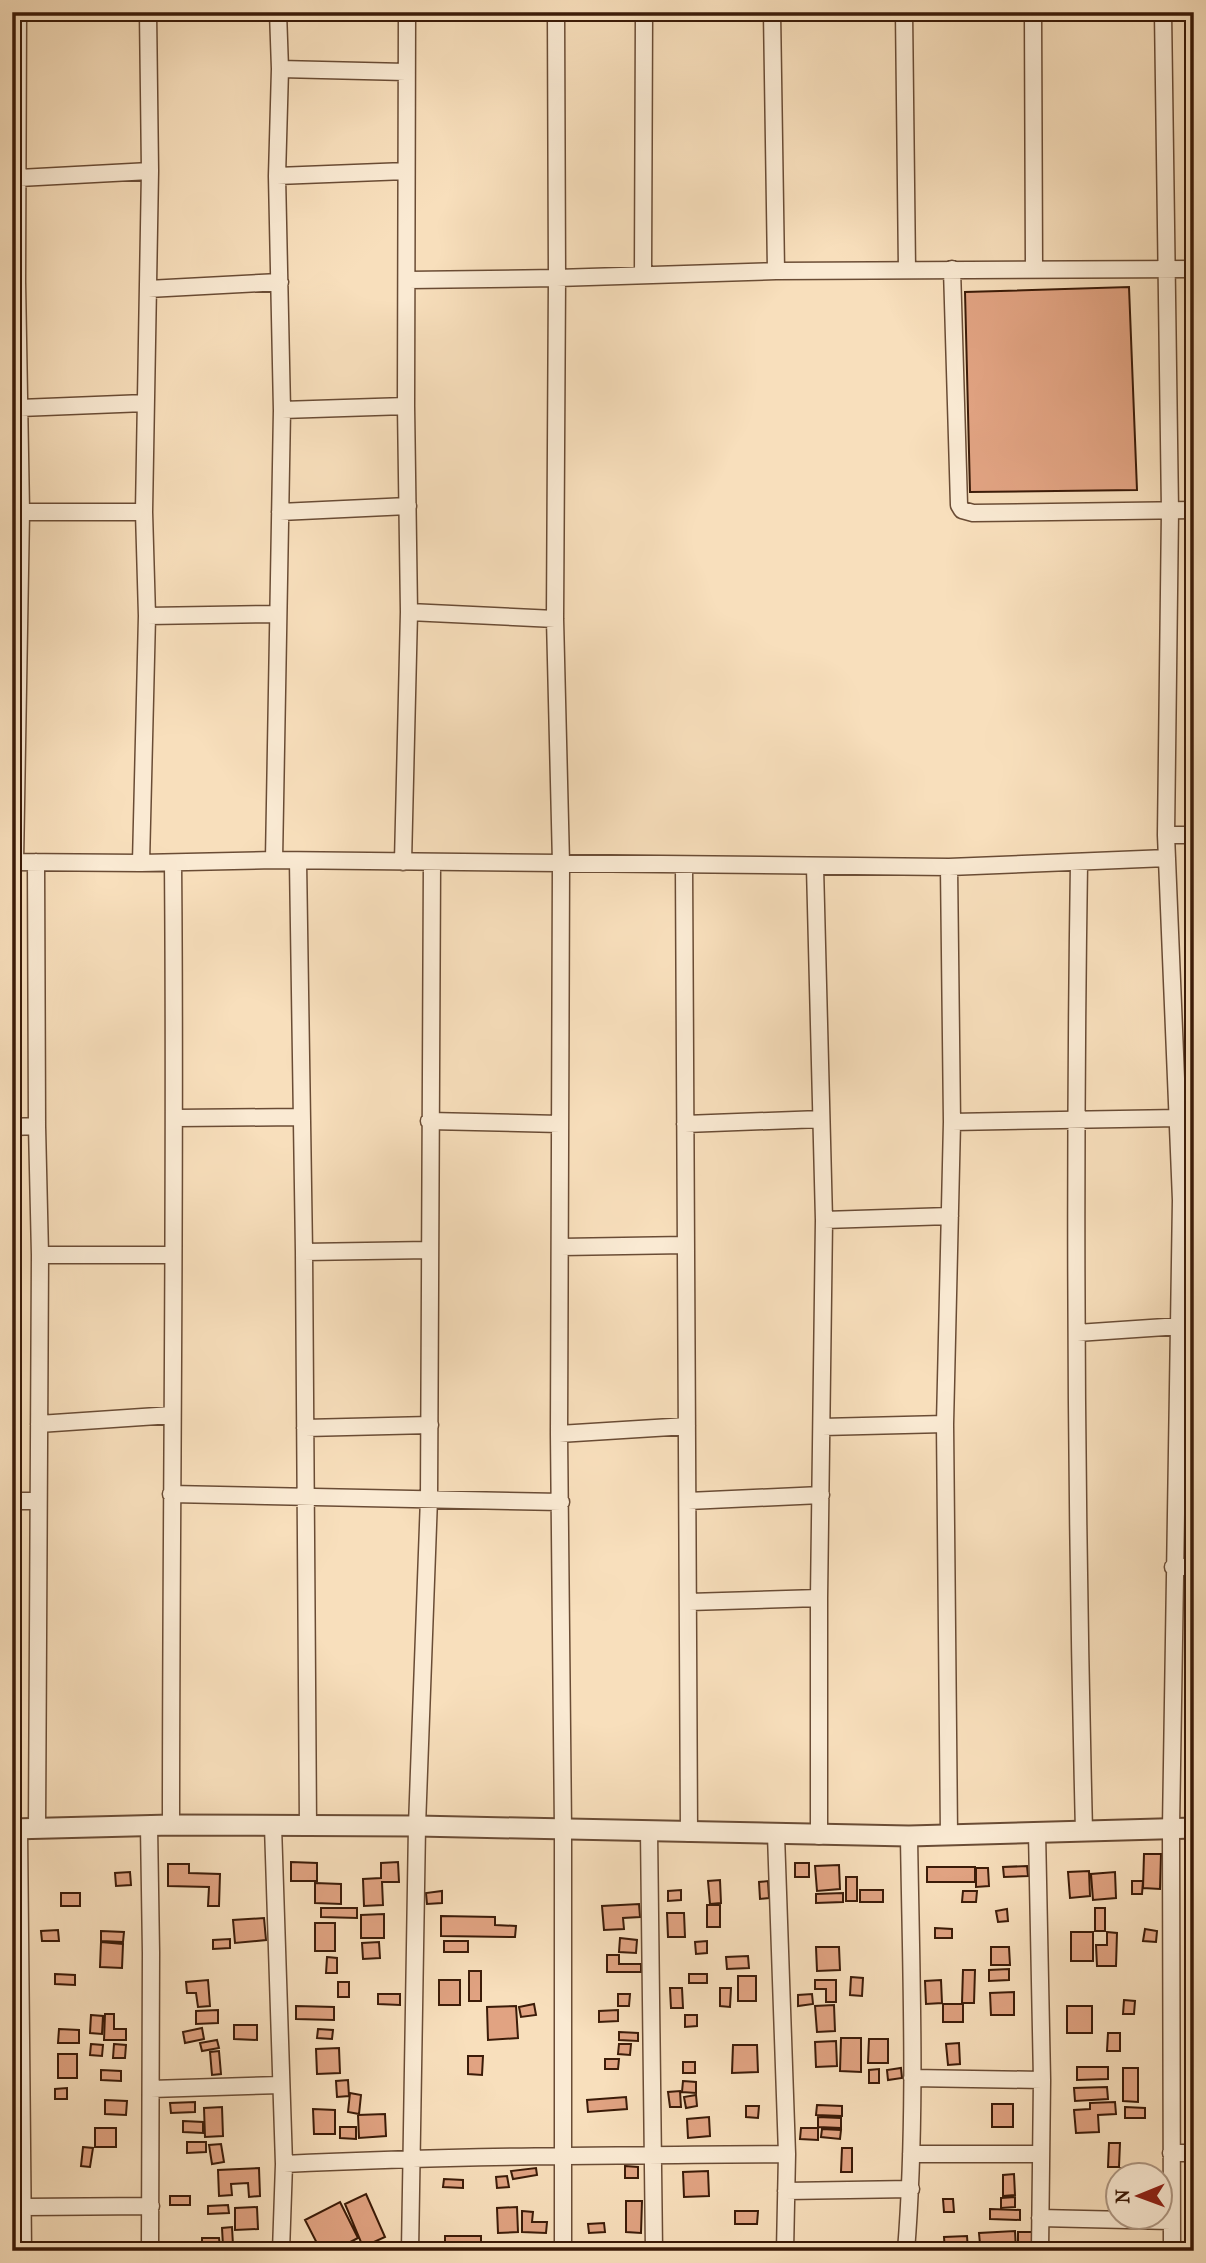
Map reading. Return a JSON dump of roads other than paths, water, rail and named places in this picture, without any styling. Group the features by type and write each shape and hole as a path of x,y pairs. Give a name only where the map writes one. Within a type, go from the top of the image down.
{"street":[{"path":"18,12 19,178 14,282 20,408 16,447 21,512 16,615 14,862 173,863 298,860 949,867 1167,858"},
{"path":"141,863 147,616 144,512 150,171 148,12"},
{"path":"274,860 282,410 278,12"},
{"path":"403,862 409,612 406,406 407,12"},
{"path":"556,12 555,619 561,863 559,1434 563,2251"},
{"path":"643,275 644,12"},
{"path":"772,12 776,271"},
{"path":"904,12 907,270"},
{"path":"1033,12 1034,269"},
{"path":"1163,12 1170,511 1166,835 1179,1118 1187,1201 1180,1326 1174,1567 1171,2162"},
{"path":"280,69 406,72"},
{"path":"19,178 150,171"},
{"path":"278,176 406,171"},
{"path":"952,269 959,505 962,510 973,513 1194,510"},
{"path":"408,280 776,271 1194,270"},
{"path":"148,289 280,282"},
{"path":"20,408 145,403"},
{"path":"282,410 406,406"},
{"path":"280,512 408,506"},
{"path":"21,512 144,512"},
{"path":"409,612 555,619"},
{"path":"147,616 277,614"},
{"path":"1166,835 1194,835"},
{"path":"298,860 308,1826"},
{"path":"23,2251 24,2207 17,2090 23,1829 39,1424 36,862"},
{"path":"410,2251 417,1826 429,1497 432,862"},
{"path":"172,1825 172,1255 176,1118 173,863"},
{"path":"1079,863 1075,1121 1077,1580 1084,1831"},
{"path":"684,865 689,1833"},
{"path":"815,867 824,1220 819,1836"},
{"path":"949,867 952,1122 945,1424 949,1835"},
{"path":"176,1118 301,1117"},
{"path":"952,1122 1179,1118"},
{"path":"685,1124 821,1119"},
{"path":"429,1121 560,1124"},
{"path":"12,1127 37,1126"},
{"path":"824,1220 950,1216"},
{"path":"561,1247 686,1245"},
{"path":"304,1252 429,1250"},
{"path":"40,1255 172,1255"},
{"path":"1077,1333 1180,1326"},
{"path":"39,1424 172,1415"},
{"path":"822,1427 945,1424"},
{"path":"305,1428 430,1425"},
{"path":"559,1434 687,1426"},
{"path":"171,1494 429,1497 561,1502"},
{"path":"688,1501 821,1495"},
{"path":"12,1501 37,1501"},
{"path":"1174,1567 1194,1567"},
{"path":"689,1602 819,1598"},
{"path":"23,1829 172,1825 417,1826 909,1836 1194,1828"},
{"path":"149,1826 150,2251"},
{"path":"273,1826 284,2164 281,2251"},
{"path":"649,1831 654,2251"},
{"path":"1037,1832 1042,2080 1040,2251"},
{"path":"776,1835 787,2154 785,2251"},
{"path":"906,2251 911,2189 912,2078 909,1836"},
{"path":"912,2078 1042,2080"},
{"path":"151,2089 281,2085"},
{"path":"1171,2153 1194,2153"},
{"path":"284,2164 410,2158 787,2154"},
{"path":"911,2154 1041,2154"},
{"path":"786,2190 911,2189"},
{"path":"24,2207 151,2206"},
{"path":"1040,2218 1104,2219"},
{"path":"1171,2232 1172,2251"}]}
